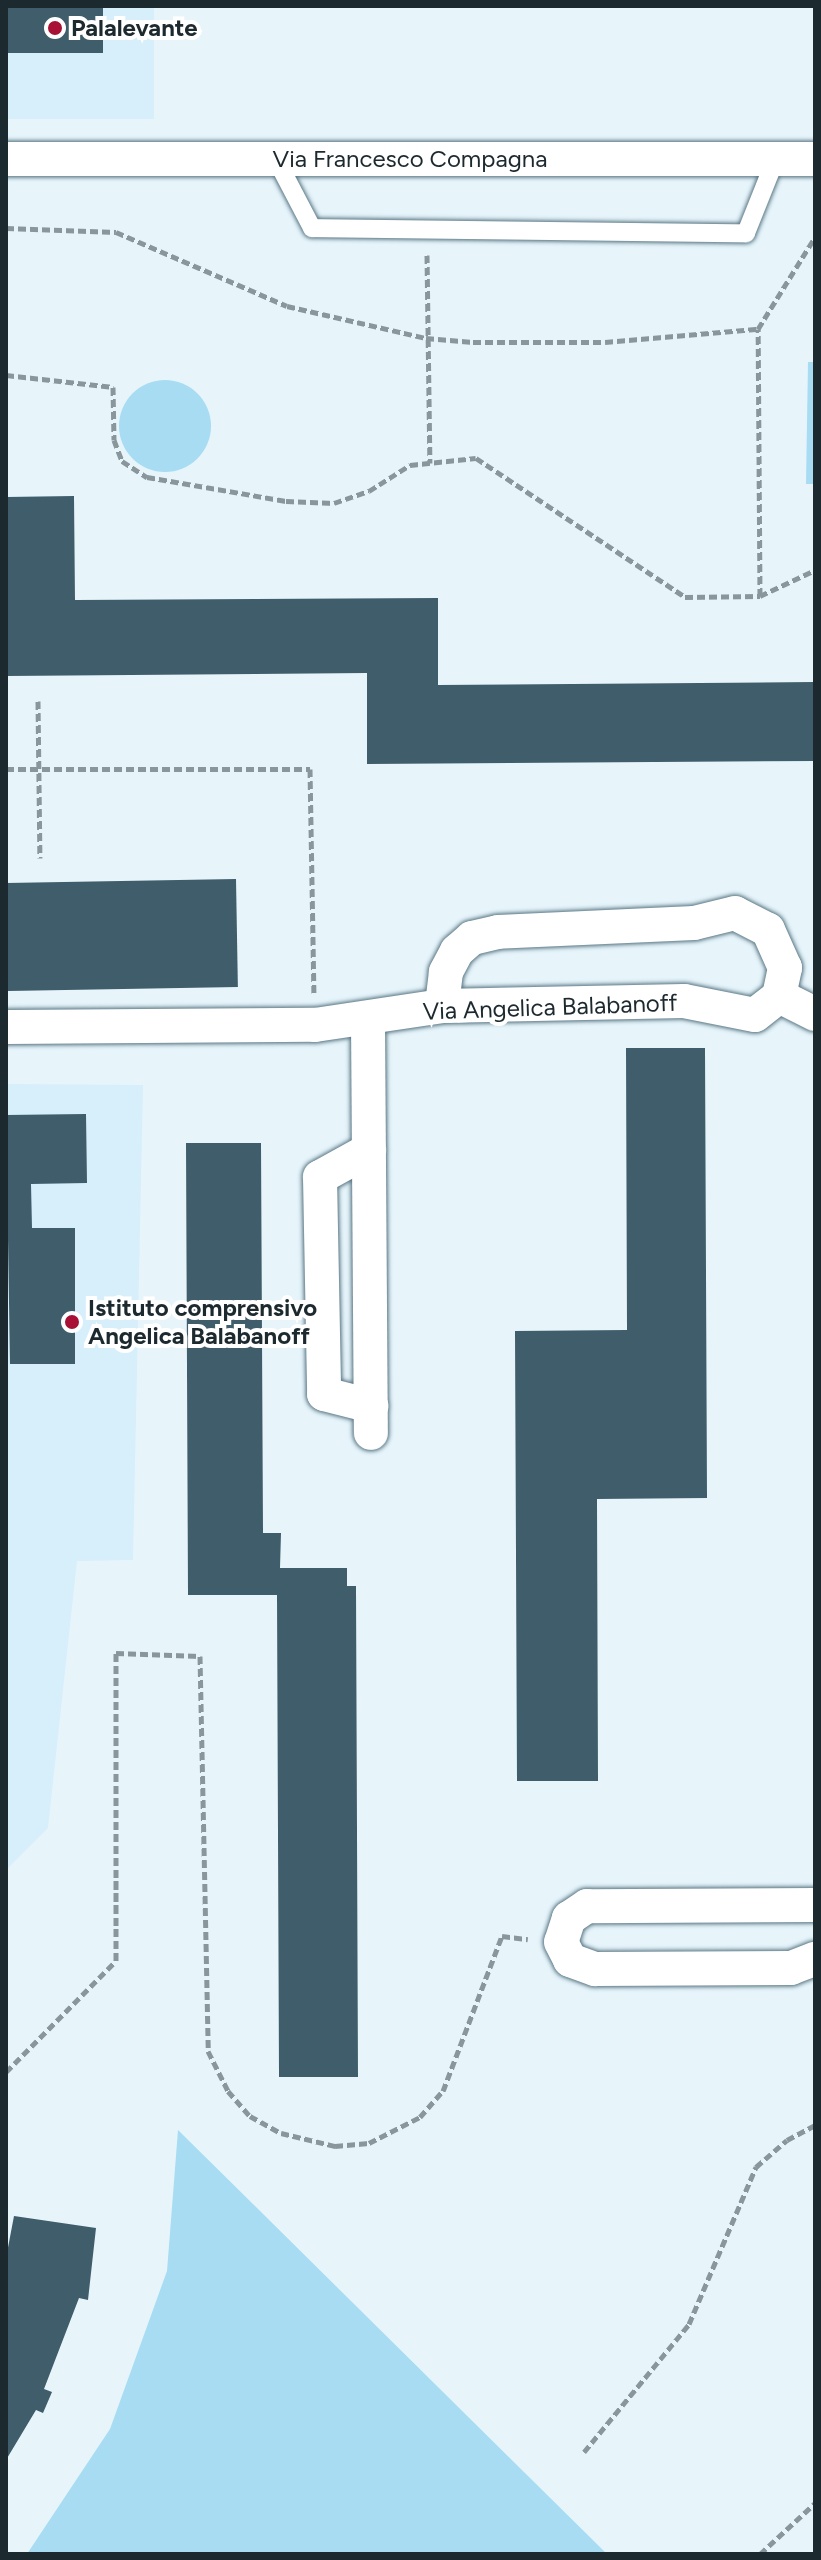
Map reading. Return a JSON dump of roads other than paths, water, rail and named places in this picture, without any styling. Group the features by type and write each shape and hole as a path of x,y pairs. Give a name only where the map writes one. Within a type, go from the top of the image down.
{"street":[{"name":"Via Francesco Compagna","path":"6,159 815,159"},
{"path":"442,1006 450,960 463,943 484,934 694,923 735,913 755,919 777,942 785,968 779,996 815,1014"},
{"name":"Via Angelica Balabanoff","path":"6,1027 315,1025 368,1020 442,1006 684,1001 755,1015 779,996"},
{"path":"368,1020 369,1150 371,1419 324,1394 320,1177 369,1150"},
{"path":"815,1905 587,1906 569,1918 561,1942 570,1960 595,1969 791,1968 815,1959"}],"lane":[{"path":"276,159 312,228 746,233 776,158"}],"place":[{"name":"Palalevante","path":"55,28"},
{"name":"Istituto comprensivo Angelica Balabanoff","path":"72,1322"}]}
